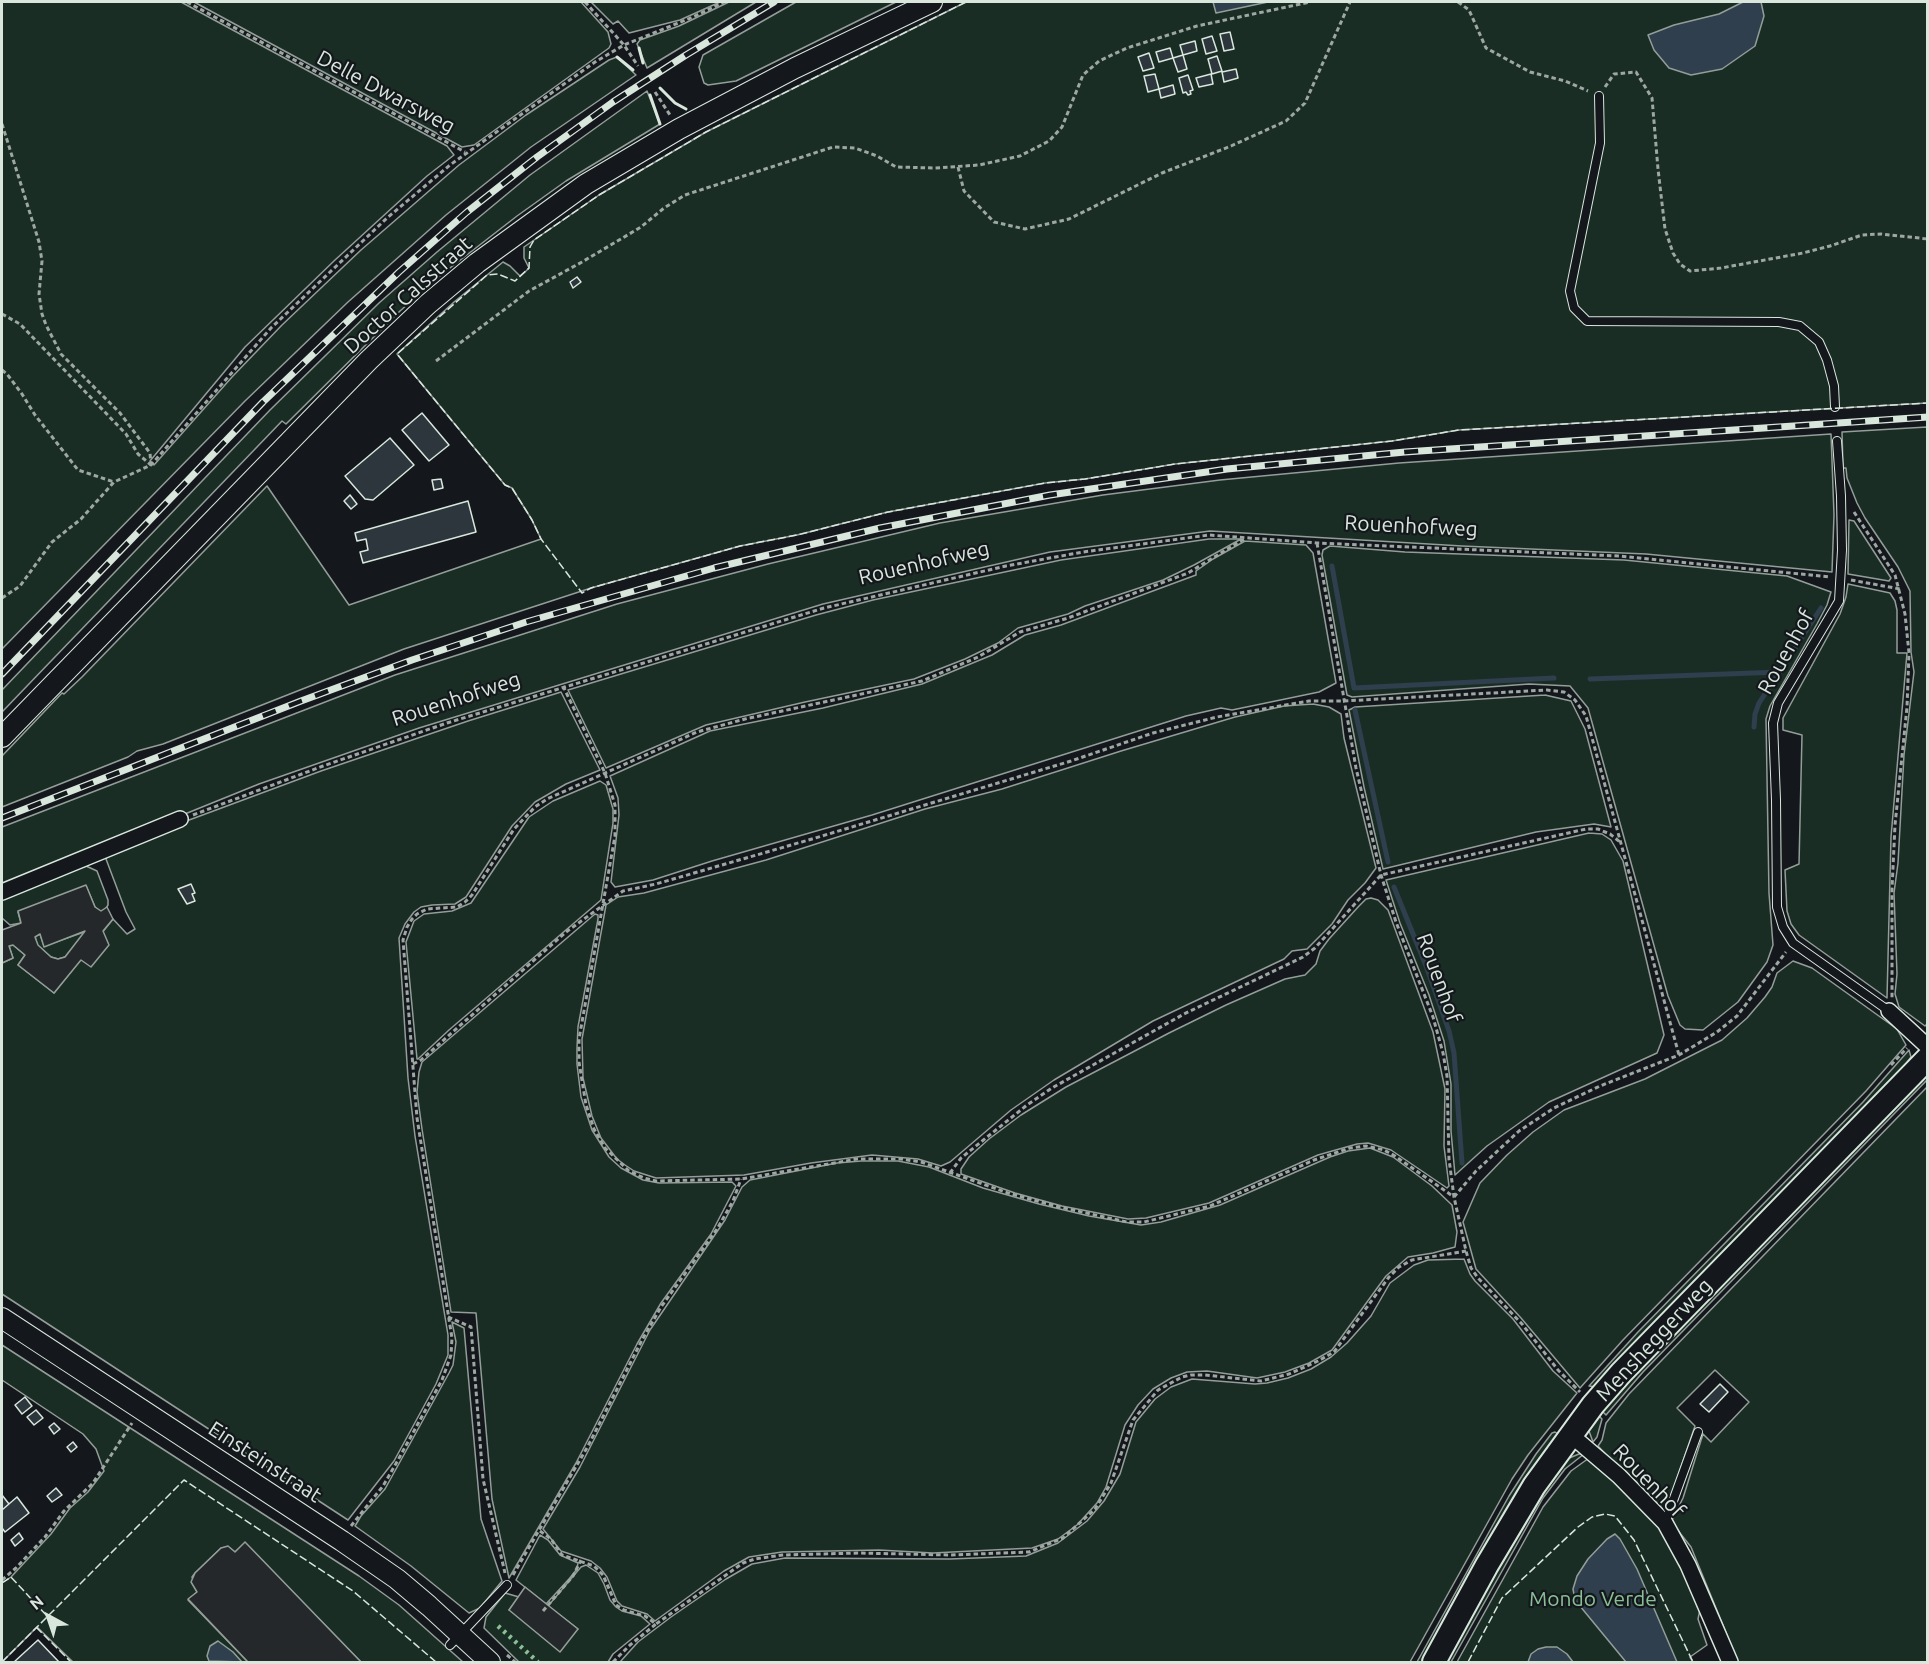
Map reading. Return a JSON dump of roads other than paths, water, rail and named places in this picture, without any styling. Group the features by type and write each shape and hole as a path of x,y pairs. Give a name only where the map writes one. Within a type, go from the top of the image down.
{"main road":[{"name":"Mensheggerweg","path":"1434,1662 1534,1485 1571,1434 1621,1373 1928,1058"}],"street":[{"name":"Doctor Calsstraat","path":"2,737 369,360 428,304 477,263 586,184 679,129 795,68 932,2"},
{"path":"2,892 180,819"},
{"name":"Rouenhof","path":"1888,1011 1928,1047"},
{"name":"Einsteinstraat","path":"2,1318 397,1579 455,1640 490,1662"},
{"name":"Rouenhof","path":"1571,1434 1619,1476 1665,1523 1688,1565 1730,1662"}],"lane":[{"path":"1599,96 1600,143 1570,291 1574,308 1587,321 1779,322 1800,326 1819,342 1827,360 1834,387 1835,407"},
{"name":"Rouenhof","path":"1837,441 1841,496 1839,601 1778,704 1773,723 1777,907 1783,927 1793,943 1888,1011"},
{"path":"1665,1523 1698,1432"},
{"path":"455,1640 507,1584"}],"water":[{"path":"1213,2 1268,2 1216,13"},
{"path":"1743,2 1761,2 1764,16 1755,46 1722,69 1691,75 1669,68 1654,50 1648,35 1674,25 1719,14"},
{"path":"1615,1534 1637,1569 1677,1662 1626,1662 1575,1600 1573,1589 1577,1576 1588,1559"},
{"path":"218,1641 242,1662 209,1661 207,1656 210,1646"},
{"path":"1546,1647 1557,1647 1573,1662 1528,1662 1531,1654"}],"waterway":[{"path":"1332,566 1354,688 1554,678"},
{"path":"1754,727 1759,703 1821,608"},
{"path":"1590,679 1780,672"},
{"path":"1355,710 1388,862"},
{"path":"1394,887 1449,1031 1454,1053 1462,1163"}],"railway":[{"path":"2,674 263,402 399,272 467,212 537,157 613,102 774,2"},
{"path":"2,818 301,701 412,660 526,622 714,568 880,528 1050,495 1227,469 1405,452 1928,417"}],"park label":[{"name":"Mondo Verde","path":"1593,1599"}]}
